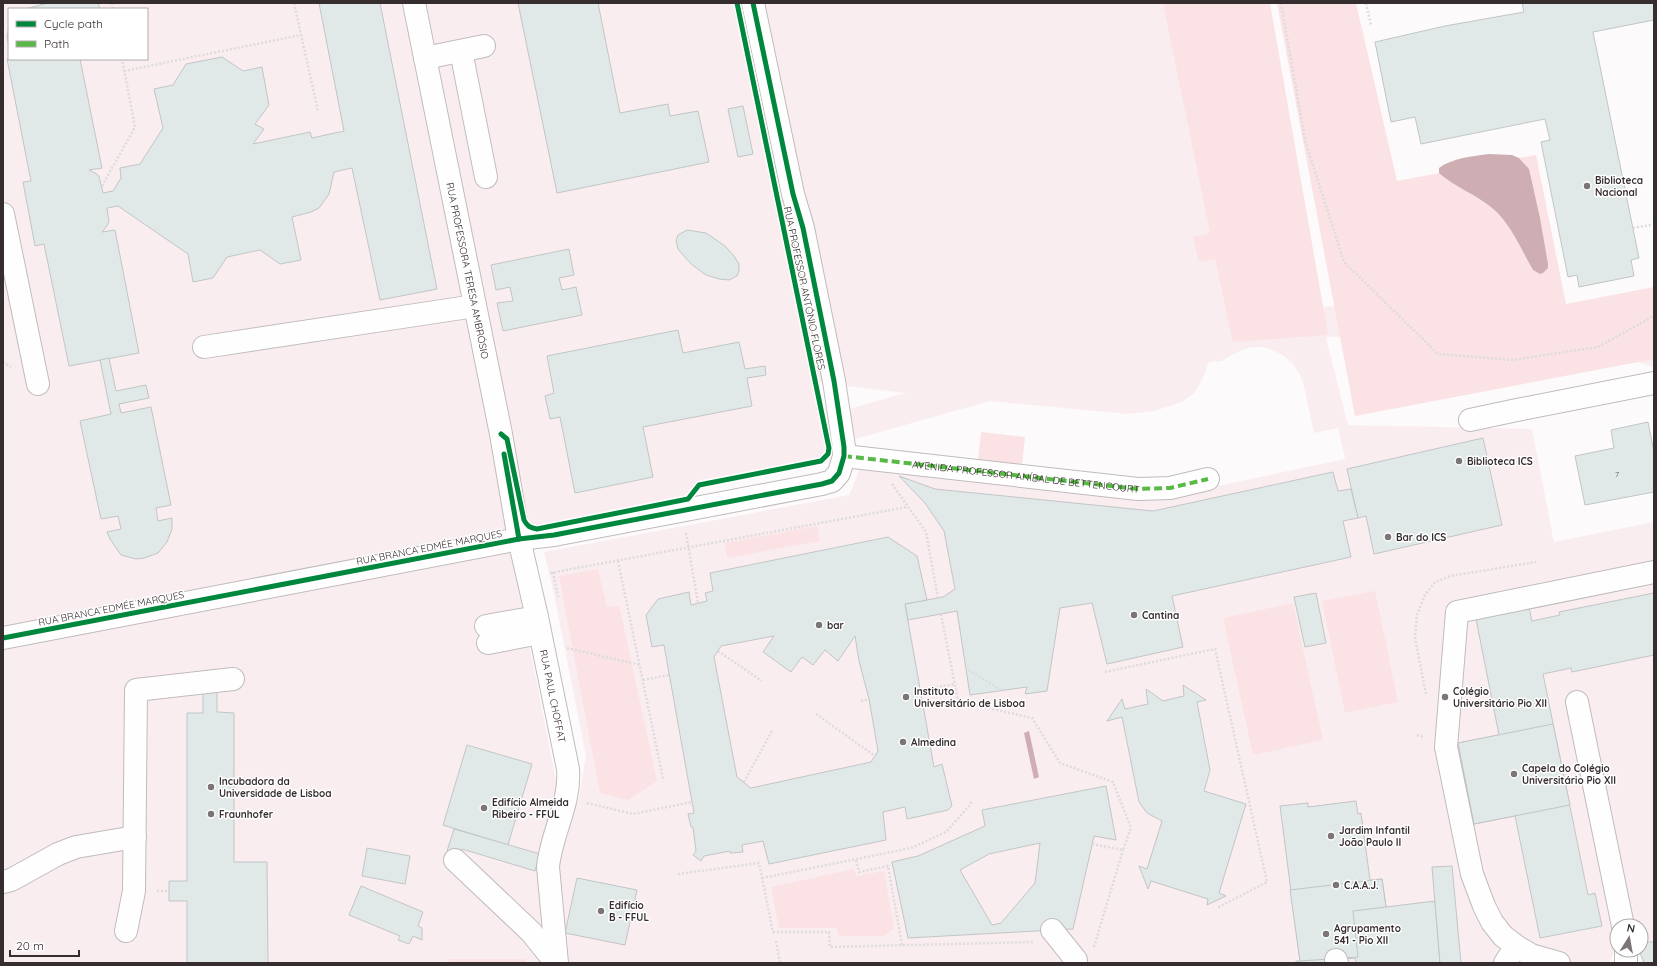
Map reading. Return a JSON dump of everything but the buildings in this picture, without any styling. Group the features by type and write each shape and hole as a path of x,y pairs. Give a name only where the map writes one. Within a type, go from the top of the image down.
{"street":[{"name":"RUA PROFESSORA TERESA AMBRÓSIO","path":"414,3 475,306 519,539"},
{"name":"RUA PROFESSOR ANTÓNIO FLORES","path":"753,3 793,194 803,228 834,381 844,456"},
{"path":"425,58 484,46"},
{"path":"461,51 486,177"},
{"path":"3,214 38,384"},
{"path":"204,347 475,306"},
{"path":"1470,420 1654,383"},
{"name":"AVENIDA PROFESSOR ANÍBAL DE BETTENCOURT","path":"844,456 1138,489 1176,488 1208,479"},
{"name":"RUA BRANCA EDMÉE MARQUES","path":"3,638 519,539 554,535 829,482 839,473 844,456"},
{"name":"RUA PAUL CHOFFAT","path":"519,539 568,769 566,798 550,854 548,879 557,963"},
{"path":"1559,963 1531,955 1510,955 1504,936 1492,922 1477,890 1468,860 1446,747 1457,612 1654,572"},
{"path":"487,635 538,625"},
{"path":"126,931 134,891 136,690 234,679"},
{"path":"1577,702 1621,918"},
{"path":"6,884 58,854 76,847 135,837"},
{"path":"455,860 525,926 557,963"},
{"path":"1052,930 1076,960 1076,963"}],"path":[{"path":"294,3 318,111"},
{"path":"1281,3 1305,140 1344,262 1438,354 1512,360 1598,347 1650,318 1654,314"},
{"path":"1366,3 1371,25"},
{"path":"124,71 301,35"},
{"path":"102,186 135,127 122,60"},
{"path":"1633,228 1651,225"},
{"path":"527,576 618,561 907,507 926,532 938,598"},
{"path":"683,511 698,603"},
{"path":"618,561 663,779"},
{"path":"553,572 559,603"},
{"path":"941,614 958,701 1032,718 1060,763 1113,782 1131,828 1093,950"},
{"path":"566,641 567,648 640,665"},
{"path":"1105,672 1215,649 1267,882 1217,908"},
{"path":"718,651 762,681"},
{"path":"965,668 1001,690"},
{"path":"643,680 669,675"},
{"path":"920,690 954,684"},
{"path":"861,701 869,699"},
{"path":"816,714 875,756"},
{"path":"744,782 772,731"},
{"path":"566,798 633,814 692,802"},
{"path":"762,878 911,848 946,832 972,800"},
{"path":"1092,844 1123,850"},
{"path":"856,860 859,872 888,866 902,945"},
{"path":"678,874 759,863 773,932 830,932 830,947 1034,942"},
{"path":"776,941 780,963"}],"shaded area":[{"path":"3,3 1242,3 1318,307 1337,306 1654,335 1654,367 1637,362 1387,336 1326,337 1348,425 1532,429 1554,542 1654,522 1654,942 1649,942 1649,918 1609,918 1609,958 1611,958 1609,963 3,963","holes":["1251,347 1262,347 1273,350 1284,356 1293,364 1303,382 1314,433 1338,428 1345,459 1156,499 861,466 849,495 544,552 554,594 586,756 579,797 560,860 558,791 507,531 688,495 698,481 820,457 827,447 990,401 1127,414 1154,411 1182,402 1194,393 1201,382 1209,362 1222,361 1231,355","813,382 905,393 821,417"]},
{"path":"1163,3 1270,3 1328,335 1233,342 1215,259 1199,262 1193,237 1210,233"},
{"path":"1277,3 1356,3 1397,181 1536,155 1566,304 1654,287 1654,359 1355,416"},
{"path":"1489,154 1512,155 1519,158 1529,169 1548,264 1548,268 1543,273 1540,274 1533,270 1515,236 1498,213 1485,202 1439,173 1439,168 1450,162 1463,158"},
{"path":"981,432 1025,437 1022,465 978,460"},
{"path":"817,526 820,541 727,558 725,543"},
{"path":"598,569 607,607 619,605 657,781 628,800 600,793 559,576"},
{"path":"1375,591 1398,702 1345,713 1322,601"},
{"path":"1293,603 1323,740 1253,755 1223,618"},
{"path":"1029,731 1039,777 1034,779 1024,733"},
{"path":"854,869 856,876 884,871 894,928 884,936 839,936 837,928 779,928 771,887"},
{"path":"449,959 526,959 526,963 449,963"}],"marked path":[{"path":"844,456 1138,489 1170,488 1208,479"}],"cycle path":[{"path":"501,434 507,439 524,520 526,524 537,529 688,499 699,485 821,461 828,454 829,448 737,3"},
{"path":"3,638 519,539 554,535 832,481 839,473 844,456 834,381 803,228 793,194 753,3"},
{"path":"504,454 519,539"}],"place":[{"name":"Biblioteca Nacional","path":"1587,186"},
{"name":"Biblioteca ICS","path":"1459,461"},
{"name":"Bar do ICS","path":"1388,537"},
{"name":"Cantina","path":"1134,615"},
{"name":"bar","path":"819,625"},
{"name":"Instituto Universitário de Lisboa","path":"906,697"},
{"name":"Colégio Universitário Pio XII","path":"1445,697"},
{"name":"Almedina","path":"903,742"},
{"name":"Capela do Colégio Universitário Pio XII","path":"1514,774"},
{"name":"Incubadora da Universidade de Lisboa","path":"211,787"},
{"name":"Edifício Almeida Ribeiro - FFUL","path":"484,808"},
{"name":"Fraunhofer","path":"211,814"},
{"name":"Jardim Infantil João Paulo II","path":"1331,836"},
{"name":"C.A.A.J.","path":"1336,885"},
{"name":"Edifício B - FFUL","path":"601,911"},
{"name":"Agrupamento 541 - Pio XII","path":"1326,934"}]}
